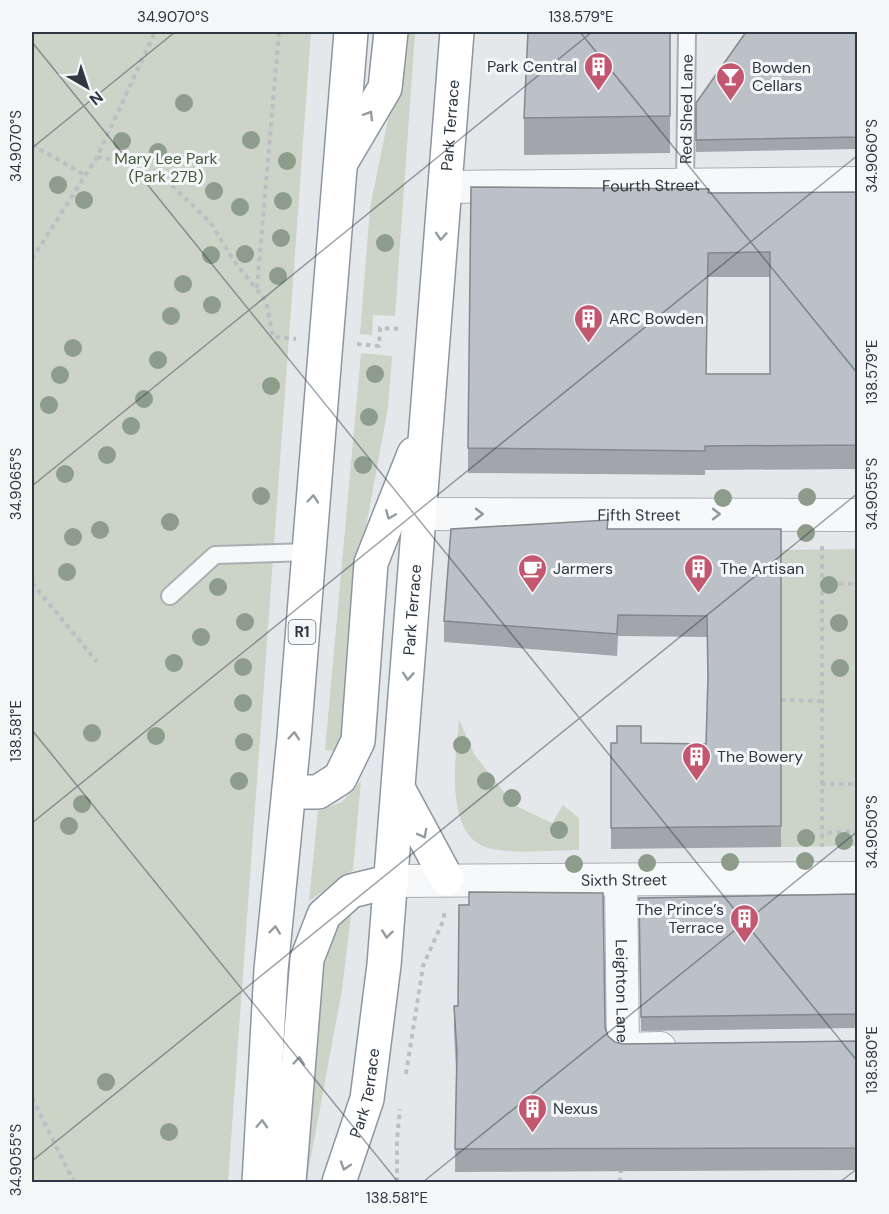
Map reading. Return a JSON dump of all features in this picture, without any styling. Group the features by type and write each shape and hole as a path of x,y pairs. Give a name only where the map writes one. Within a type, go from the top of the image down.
{"highway":[{"name":"R1","path":"259,1182 271,970 309,552 339,165 345,81 342,32"},
{"path":"345,81 351,32"},
{"path":"339,165 385,88 391,32"},
{"name":"Park Terrace","path":"339,1182 367,1100 392,881 457,32"},
{"path":"288,792 318,792 340,778 358,741 371,563 427,422"},
{"path":"399,790 446,894"},
{"path":"290,1182 307,959 324,915 351,891 392,881"}],"street":[{"name":"Fourth Street","path":"445,187 858,183"},
{"name":"Fifth Street","path":"420,514 858,515"},
{"name":"Sixth Street","path":"392,881 446,894 621,880 858,878"},
{"name":"Leighton Lane","path":"621,880 623,1049 693,1048"}],"lane":[{"name":"Red Shed Lane","path":"685,185 687,32"},
{"path":"170,596 215,555 309,552"}],"path":[{"path":"32,259 97,157 155,32"},
{"path":"257,288 279,32"},
{"path":"32,145 85,175"},
{"path":"97,157 125,162 168,182 210,222 234,261 266,301 273,337"},
{"path":"379,346 380,328"},
{"path":"821,878 822,541"},
{"path":"32,583 97,662"},
{"path":"821,583 858,584"},
{"path":"781,700 820,701"},
{"path":"821,784 857,784 857,831 822,832"},
{"path":"404,1082 423,966 443,921 446,894"},
{"path":"32,1098 74,1182"},
{"path":"398,1182 397,1140 401,1102"},
{"path":"620,1182 621,1160"}],"green space":[{"name":"Mary Lee Park (Park 27B)","path":"32,32 311,32 228,1182 32,1182"},
{"path":"398,32 415,32 395,316 373,315 372,335 360,334 370,208 392,100"},
{"path":"361,353 392,356 388,408 358,570 344,726 337,751 325,750"},
{"path":"857,549 857,846 781,847 781,550"},
{"path":"459,719 474,754 514,805 552,823 563,805 579,818 579,850 524,852 492,849 476,842 465,830 456,794"},
{"path":"361,781 353,870 309,901 318,811 342,802"},
{"path":"337,914 351,915 342,990 307,1178 299,1176 318,950"}],"building":[{"name":"Park Central","path":"528,32 670,32 670,116 524,118"},
{"path":"746,32 858,32 858,137 696,140 696,103"},
{"name":"ARC Bowden","path":"471,187 709,189 708,193 858,192 858,445 705,446 705,451 468,448","holes":["770,252 770,374 706,374 708,253"]},
{"path":"608,520 607,529 781,529 781,826 611,828 611,743 617,743 617,726 641,726 641,743 706,744 707,616 618,615 617,634 444,621 451,529"},
{"path":"469,892 603,893 605,1027 608,1036 615,1042 623,1044 858,1041 858,1148 455,1149 457,1053 454,1006 458,1006 459,905 469,905"},
{"path":"858,894 858,1014 641,1017 639,898"}],"place":[{"name":"Park Central","path":"598,92"},
{"name":"Bowden Cellars","path":"731,102"},
{"name":"ARC Bowden","path":"588,344"},
{"name":"Jarmers","path":"532,594"},
{"name":"The Artisan","path":"699,594"},
{"name":"The Bowery","path":"696,782"},
{"name":"The Prince’s Terrace","path":"745,944"},
{"name":"Nexus","path":"532,1134"}]}
